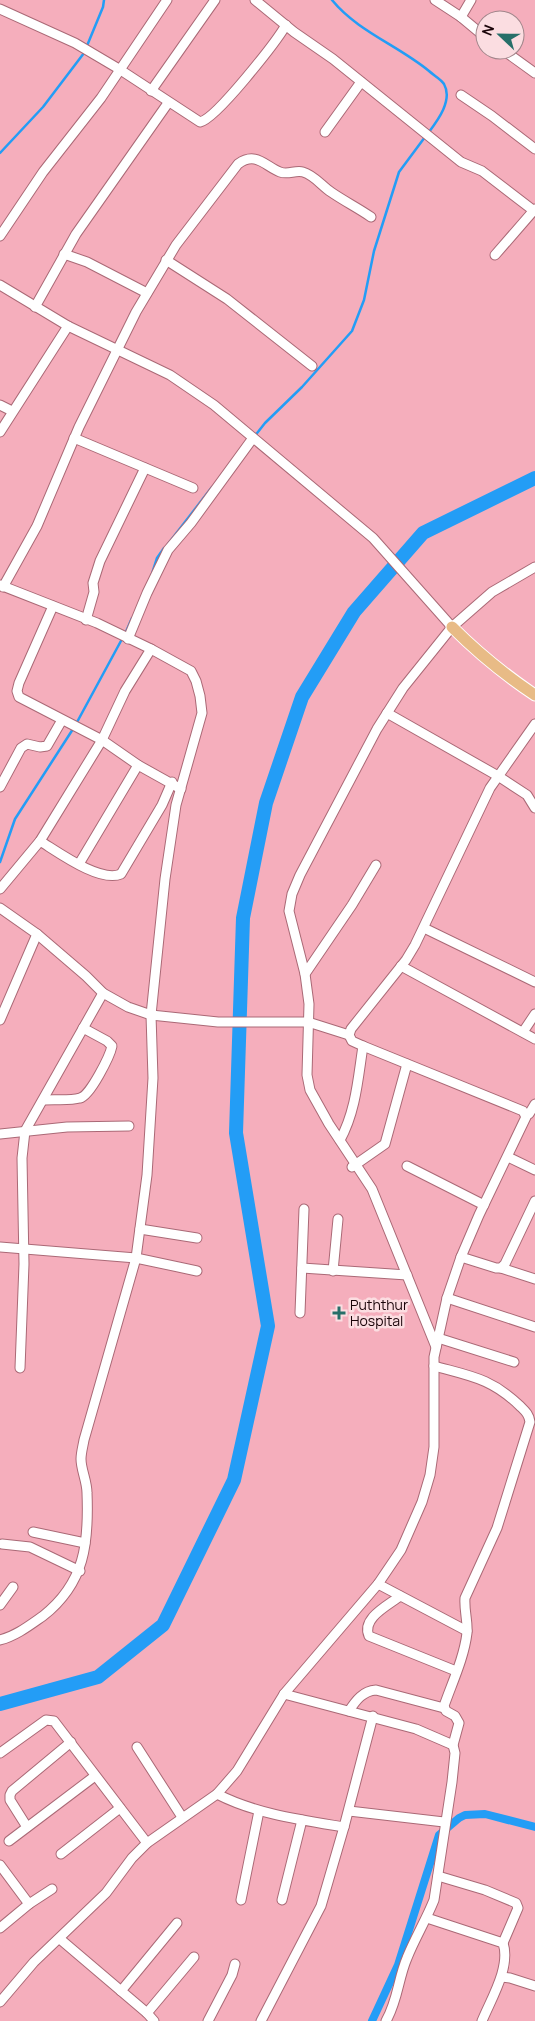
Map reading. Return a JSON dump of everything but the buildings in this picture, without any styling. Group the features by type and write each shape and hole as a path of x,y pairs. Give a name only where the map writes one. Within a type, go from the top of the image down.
{"main road":[{"path":"452,627 489,661 535,695"}],"street":[{"path":"0,236 43,172 89,115 167,0"},
{"path":"152,91 215,0"},
{"path":"255,0 461,162 482,171 534,210 495,255"},
{"path":"435,0 475,29"},
{"path":"460,17 471,0"},
{"path":"0,9 75,43 119,69 195,120 204,122 277,40 286,25"},
{"path":"517,60 535,73"},
{"path":"325,132 361,82"},
{"path":"460,95 492,116 535,149"},
{"path":"35,307 64,254 108,187 168,103"},
{"path":"0,1640 29,1626 59,1603 80,1571 87,1533 87,1490 81,1459 84,1440 136,1258 147,1175 153,1078 152,1015 165,879 176,805 202,713 200,696 191,671 113,631 1,586 36,526 74,438 147,293 166,260 238,164 244,160 254,159 265,162 280,172 288,174 303,172 309,174 332,193 371,217"},
{"path":"64,254 87,262 147,293"},
{"path":"166,260 227,299 312,366"},
{"path":"0,285 68,326 170,375 214,405 373,538 452,627"},
{"path":"0,432 68,326"},
{"path":"0,406 12,411"},
{"path":"74,438 193,488"},
{"path":"130,640 147,593 168,550 257,441"},
{"path":"86,620 92,602 93,582 100,561 145,468"},
{"path":"437,1342 372,1189 354,1166 310,1090 307,1075 308,1004 305,974 289,911 292,894 377,729 403,688 452,627 492,592 535,567"},
{"path":"53,606 19,683 17,691 19,697 81,728 138,765 172,782 181,789"},
{"path":"0,889 40,841 102,740 125,691 151,649"},
{"path":"387,713 498,776 526,795 535,808"},
{"path":"0,787 21,748 27,744 40,747 47,746 65,721"},
{"path":"530,1114 363,1046 352,1041 349,1035 351,1029 401,966 415,945 480,808 498,776 535,724"},
{"path":"79,864 138,765"},
{"path":"40,841 79,864 110,876 121,874 162,805 172,782"},
{"path":"305,974 352,905 376,865"},
{"path":"0,908 37,934 103,993 128,1007 152,1015 175,1018 249,1022 308,1022 349,1035"},
{"path":"424,928 535,982"},
{"path":"0,1020 37,934"},
{"path":"401,966 535,1039"},
{"path":"20,1368 23,1250 22,1158 25,1132 103,993"},
{"path":"524,1032 535,1014"},
{"path":"44,1100 80,1098 85,1096 91,1089 112,1046 107,1041 83,1028"},
{"path":"340,1140 349,1124 363,1046"},
{"path":"354,1166 385,1144 408,1064"},
{"path":"0,2002 34,1962 106,1893 132,1858 147,1843 217,1794 237,1771 284,1694 378,1584 401,1550 422,1502 430,1475 434,1447 434,1366 437,1342 447,1298 461,1258 484,1205 535,1104"},
{"path":"0,1134 67,1127 129,1126"},
{"path":"508,1157 535,1170"},
{"path":"408,1166 484,1205"},
{"path":"501,1268 505,1264 535,1201"},
{"path":"300,1313 304,1209"},
{"path":"332,1271 338,1219"},
{"path":"140,1229 197,1238"},
{"path":"0,1247 136,1258 197,1271"},
{"path":"461,1258 535,1279"},
{"path":"302,1268 407,1275"},
{"path":"447,1298 535,1327"},
{"path":"437,1342 514,1362"},
{"path":"434,1366 488,1382 532,1414 497,1528 466,1598 464,1609 467,1631 444,1708"},
{"path":"32,1532 85,1543"},
{"path":"2,1544 30,1547 80,1571"},
{"path":"378,1584 467,1631"},
{"path":"0,1605 13,1587"},
{"path":"400,1596 375,1615 368,1628 369,1636 456,1671"},
{"path":"349,1711 362,1695 376,1690 444,1708 459,1720 453,1745 452,1782 434,1900 428,1918 406,1960 397,1999 386,2021"},
{"path":"284,1694 373,1716 416,1729 453,1745"},
{"path":"261,2021 321,1906 373,1716"},
{"path":"0,1753 50,1719 59,1725 95,1776 147,1843"},
{"path":"27,1827 10,1800 10,1795 71,1742"},
{"path":"137,1747 182,1817"},
{"path":"9,1841 95,1776"},
{"path":"217,1794 235,1804 259,1811 344,1827"},
{"path":"61,1854 120,1808"},
{"path":"241,1900 259,1811"},
{"path":"348,1811 444,1828"},
{"path":"282,1900 302,1820"},
{"path":"0,1865 29,1904"},
{"path":"438,1876 485,1890 516,1903 518,1908 503,1943 502,1977 482,2021"},
{"path":"0,1928 29,1904 52,1889"},
{"path":"428,1918 503,1943"},
{"path":"121,1991 177,1923"},
{"path":"60,1939 154,2021"},
{"path":"147,2013 194,1957"},
{"path":"208,2021 232,1975 235,1964"},
{"path":"502,1977 535,1986"}],"waterway":[{"path":"0,153 43,107 84,53 103,7 104,0"},
{"path":"332,0 353,21 417,62 443,82 446,90 446,103 429,132"},
{"path":"254,437 352,331 364,300 374,251 399,172 425,137"},
{"path":"0,1704 98,1677 163,1625 234,1480 268,1326 236,1133 243,918 266,803 302,697 354,612 423,533 535,478"},
{"path":"168,544 212,487"},
{"path":"151,577 157,558 164,548"},
{"path":"125,634 132,618"},
{"path":"76,724 122,639"},
{"path":"0,862 15,819 73,729"},
{"path":"372,2021 398,1965 439,1835 465,1815 485,1814 535,1827"}],"place":[{"name":"Puththur Hospital","path":"339,1313"}]}
